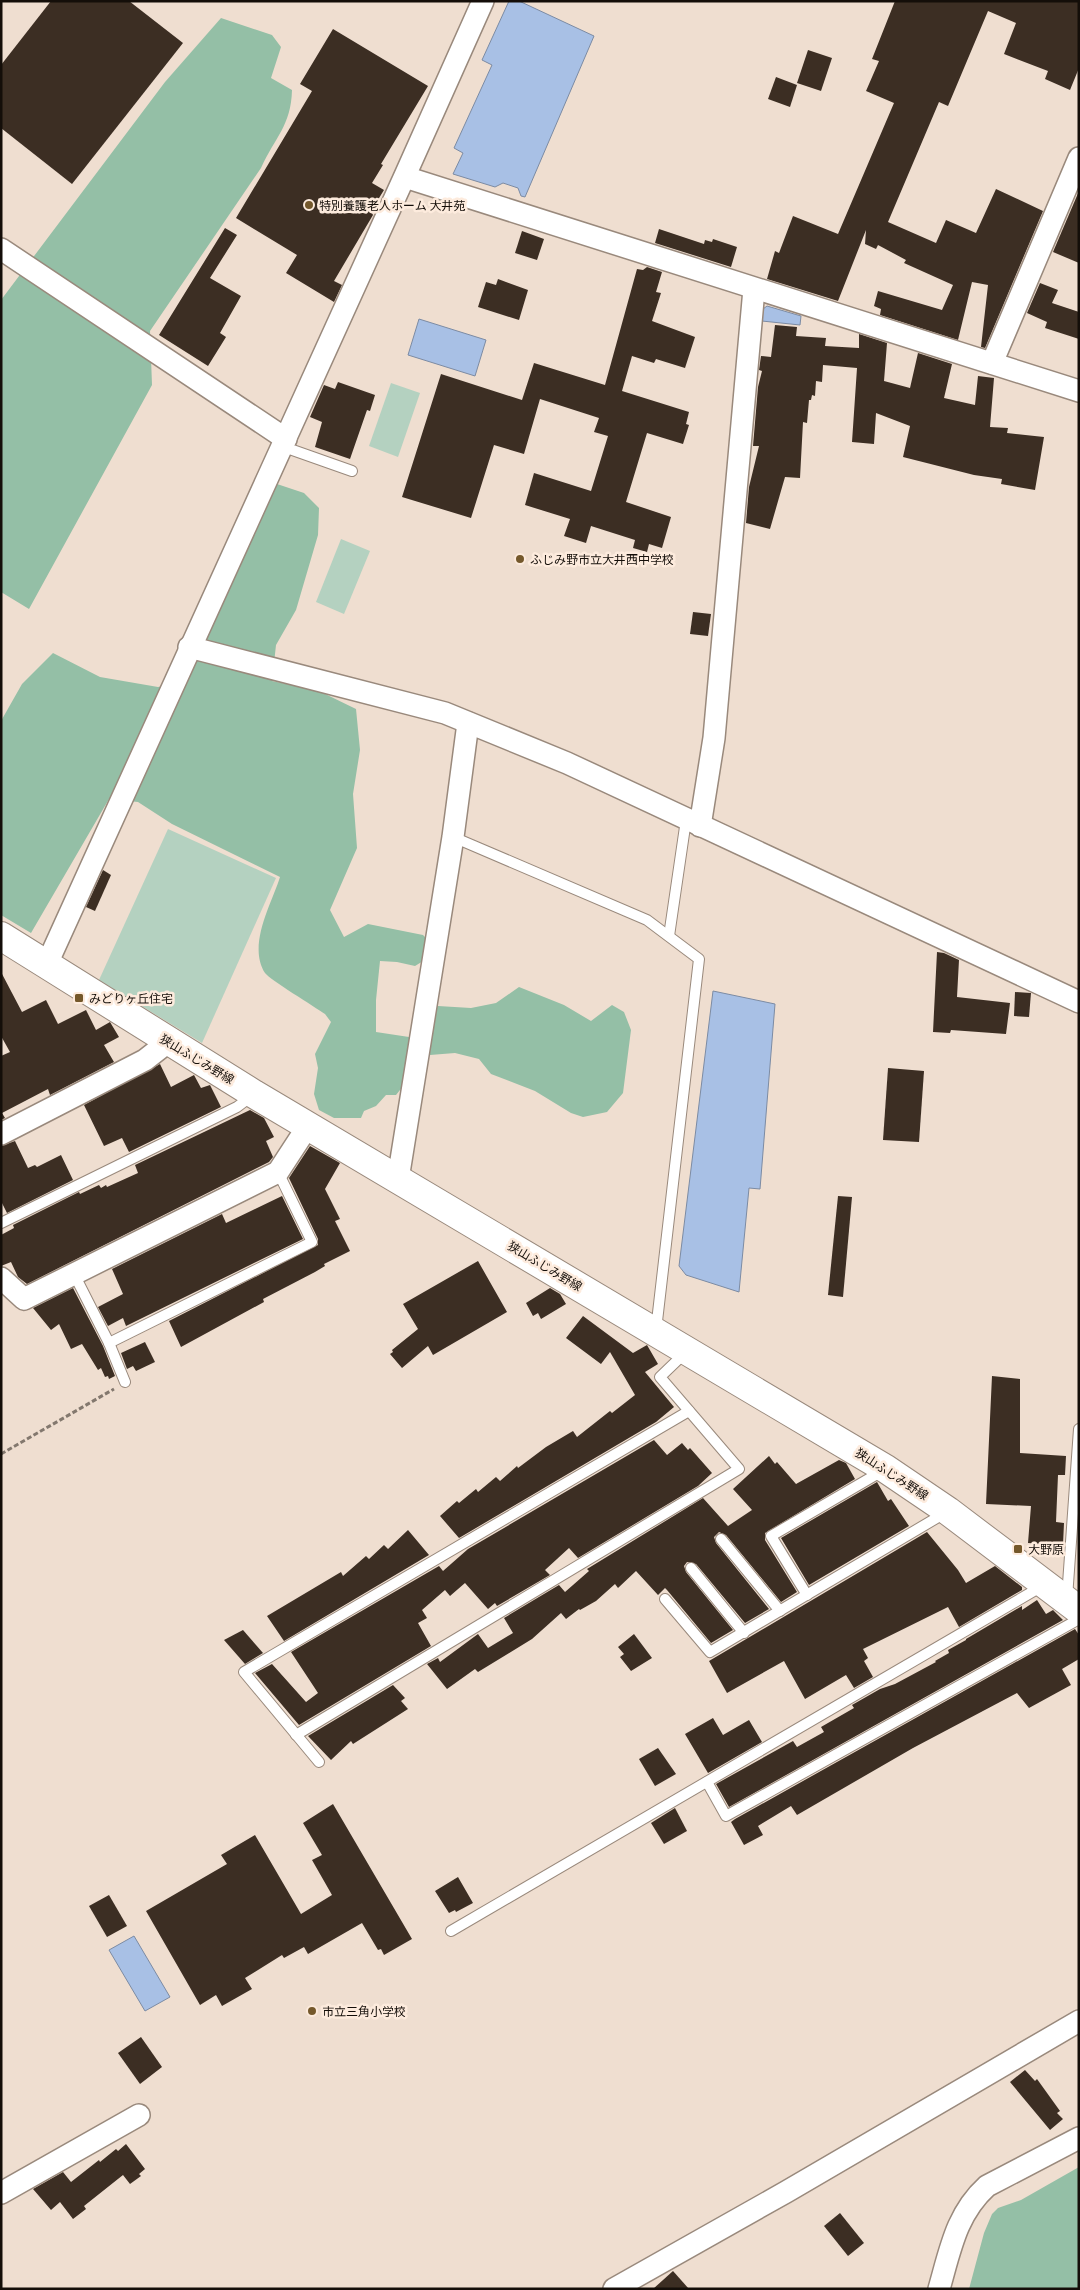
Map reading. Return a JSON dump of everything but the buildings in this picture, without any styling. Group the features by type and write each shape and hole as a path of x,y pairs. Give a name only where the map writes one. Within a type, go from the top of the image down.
{"main road":[{"name":"狭山ふじみ野線","path":"1,936 46,966 254,1094 886,1469 948,1511 1075,1610"}],"street":[{"path":"46,966 189,647 285,443 483,1"},
{"path":"992,363 1079,158"},
{"path":"405,177 1079,391"},
{"path":"1,249 285,443"},
{"path":"693,823 714,738 754,289"},
{"path":"189,647 444,713 567,763 1079,1002"},
{"path":"398,1179 453,837 468,723"},
{"path":"1,1134 145,1060 168,1042"},
{"path":"1,1278 24,1298 74,1274 278,1172 308,1126"},
{"path":"614,2289 786,2192 1079,2021"},
{"path":"1,2193 139,2115"},
{"path":"939,2289 960,2219 976,2195 986,2186 1079,2138"}],"lane":[{"path":"285,443 352,472"},
{"path":"669,936 693,823"},
{"path":"453,837 647,920 699,959 656,1332"},
{"path":"1,1223 237,1107 254,1094"},
{"path":"109,1343 312,1242 278,1172"},
{"path":"74,1274 109,1343 126,1382"},
{"path":"296,1735 739,1469 660,1377 688,1350"},
{"path":"319,1762 244,1672 689,1411"},
{"path":"706,1782 726,1816 1075,1610 1079,1429"},
{"path":"808,1595 771,1536 886,1469"},
{"path":"665,1599 710,1652 948,1511"},
{"path":"722,1539 780,1611"},
{"path":"691,1568 744,1633"},
{"path":"451,1931 1044,1585"}],"path":[{"path":"1,1454 126,1382"}],"green space":[{"path":"221,18 272,35 281,47 271,78 292,90 289,113 261,168 150,331 152,385 29,609 1,592 1,300 165,82"},
{"path":"391,383 420,393 398,457 369,446"},
{"path":"277,484 304,493 319,508 318,535 296,610 276,645 272,681 319,691 356,709 360,750 353,794 357,848 330,910 344,937 368,924 423,935 429,941 428,958 415,966 380,961 376,1000 376,1032 409,1037 421,1011 438,1006 471,1008 496,1003 519,987 564,1005 591,1021 612,1005 624,1012 631,1030 623,1093 607,1112 583,1117 571,1113 535,1091 491,1074 479,1059 455,1053 430,1055 413,1065 404,1085 396,1095 386,1095 376,1106 364,1111 361,1118 334,1118 319,1110 314,1094 318,1068 315,1054 331,1022 325,1014 268,976 260,962 260,937 263,924 280,877 172,824 138,802 109,799 31,933 1,915 1,721 22,684 53,653 100,677 158,687 183,682 229,578"},
{"path":"341,539 370,551 344,614 316,602"},
{"path":"168,829 276,878 202,1043 99,980"},
{"path":"1079,2167 1079,2289 969,2289 984,2233 992,2214 998,2208 1021,2200"}],"water":[{"path":"509,1 519,1 594,36 525,197 521,196 518,188 503,183 495,187 453,174 463,153 454,148 492,65 482,60"},
{"path":"767,306 801,316 800,325 762,321 763,309"},
{"path":"419,319 486,340 475,376 408,355"},
{"path":"713,991 775,1004 760,1189 749,1188 739,1292 686,1275 679,1266"},
{"path":"134,1936 170,1997 145,2011 109,1950"}],"place":[{"name":"特別養護老人ホーム 大井苑","path":"309,205"},
{"name":"ふじみ野市立大井西中学校","path":"520,559"},
{"name":"みどりヶ丘住宅","path":"79,998"},
{"name":"大野原","path":"1018,1549"},
{"name":"市立三角小学校","path":"312,2011"}]}
